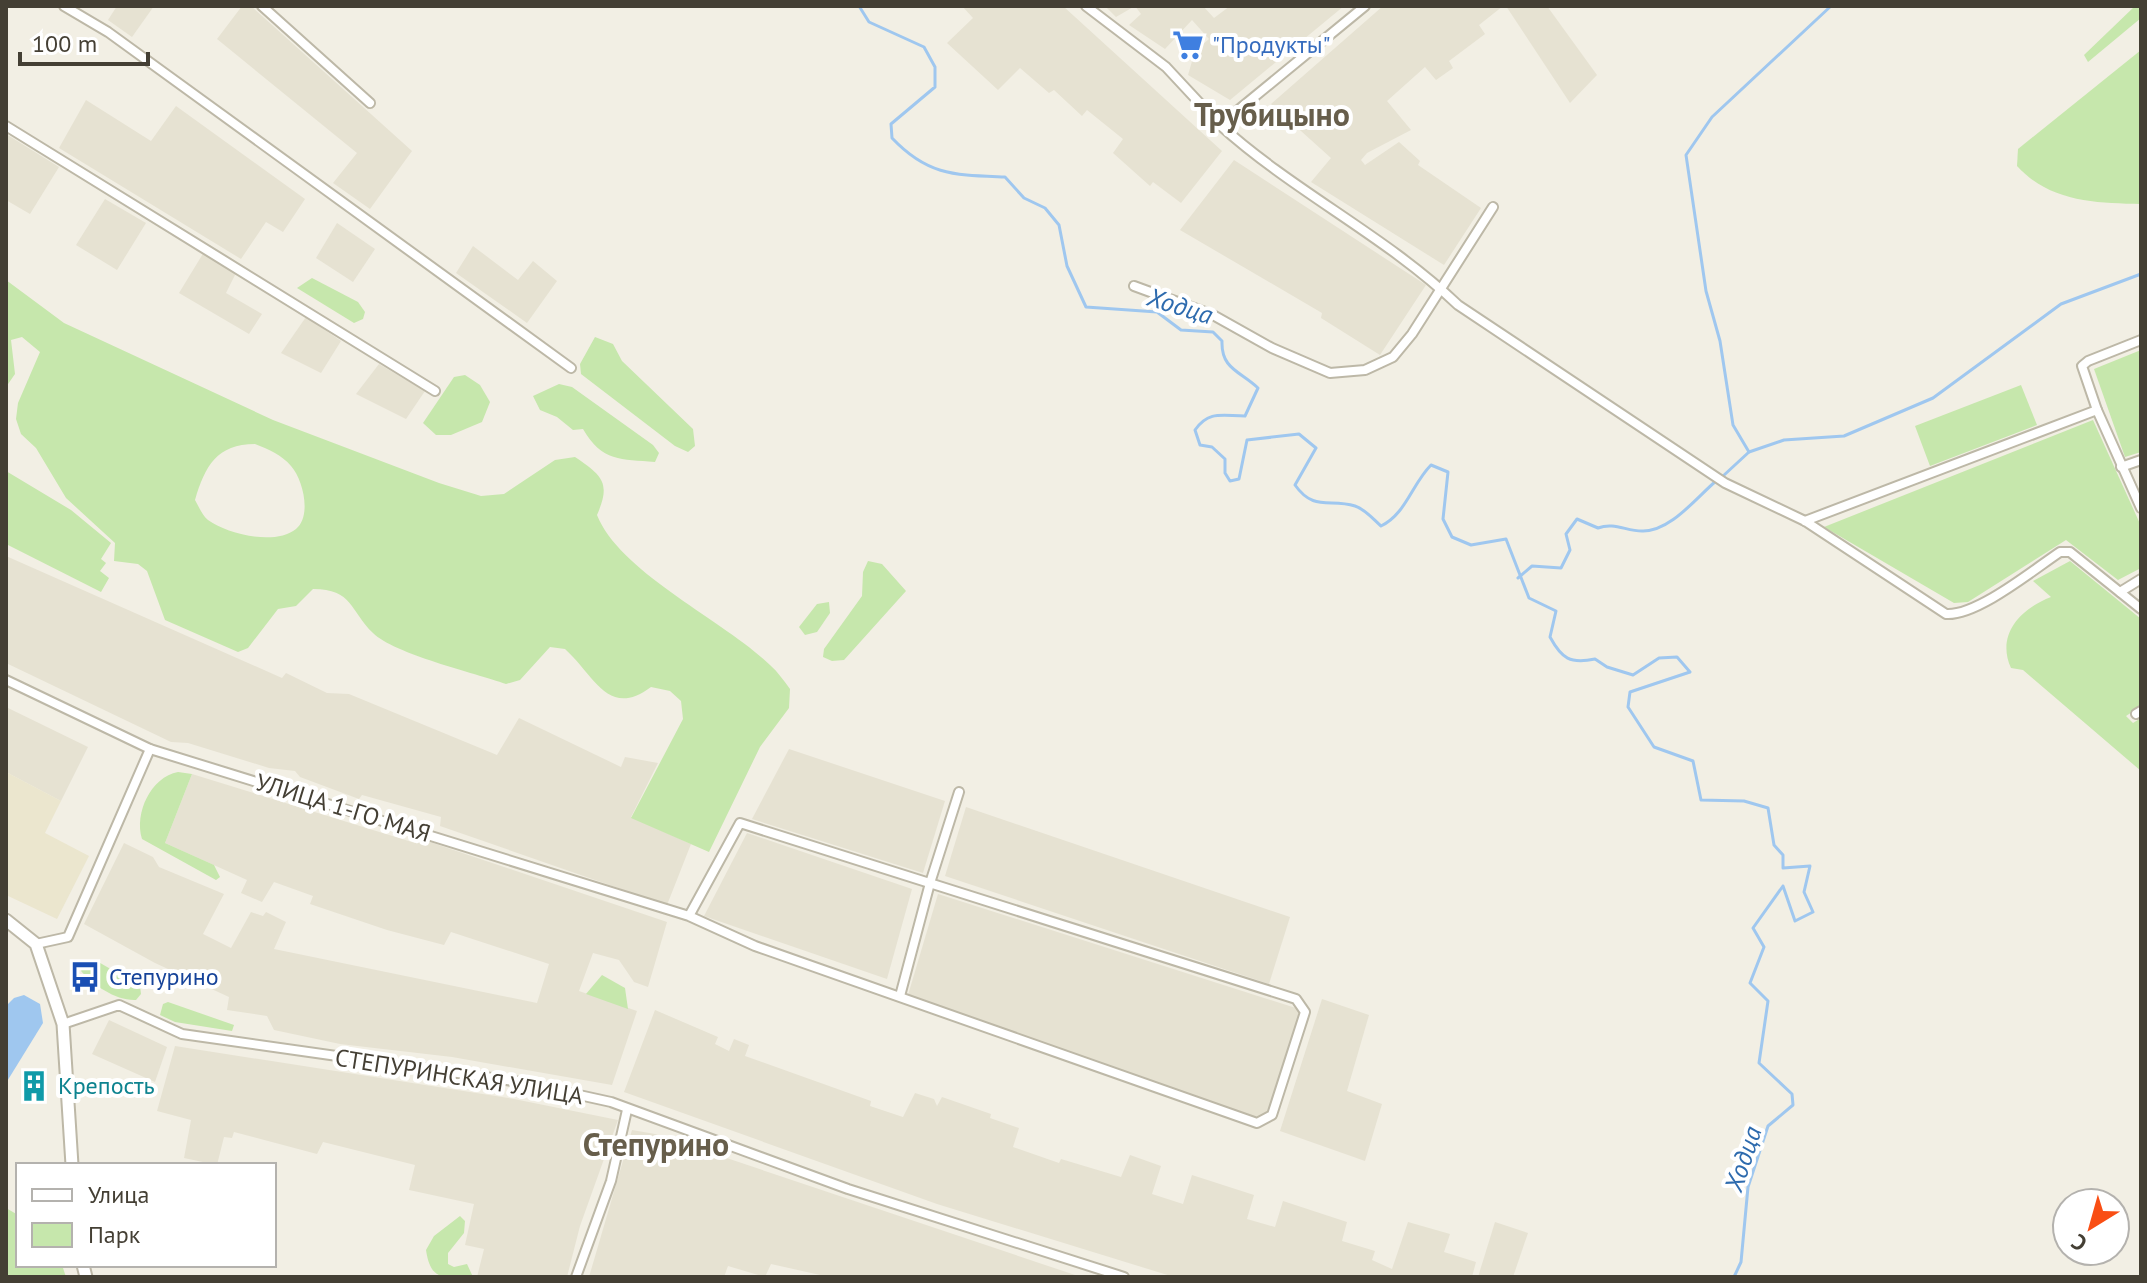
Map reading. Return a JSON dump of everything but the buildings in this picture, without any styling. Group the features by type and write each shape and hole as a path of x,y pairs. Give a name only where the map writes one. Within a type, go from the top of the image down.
{"street":[{"path":"64,6 108,32 571,368"},
{"path":"262,6 370,103"},
{"path":"1086,6 1166,67 1220,125 1264,165 1423,272 1458,305 1725,483 1805,521 1946,614 1959,614 1979,604 2060,552 2070,552 2141,609"},
{"path":"1220,125 1365,6"},
{"path":"6,126 435,391"},
{"path":"1134,286 1213,315 1272,348 1330,373 1365,370 1393,357 1493,207"},
{"path":"2141,340 2082,366 2097,410 2141,508"},
{"path":"1805,521 2097,410"},
{"path":"2121,467 2141,460"},
{"path":"2120,592 2141,579"},
{"name":"УЛИЦА 1-ГО МАЯ","path":"6,680 150,749 689,916 755,946 1152,1088 1261,1123 1272,1115 1305,1012 1296,999 930,883"},
{"path":"36,944 68,937 150,749"},
{"path":"900,996 930,883 959,792"},
{"path":"689,916 740,823 930,883"},
{"path":"6,920 36,944 63,1024 72,1163"},
{"name":"СТЕПУРИНСКАЯ УЛИЦА","path":"63,1024 119,1005 182,1034 520,1082 611,1102 848,1189 1124,1277"},
{"path":"576,1277 611,1181 627,1110"}],"shaded area":[{"path":"117,6 154,6 132,37 108,20"},
{"path":"242,6 251,6 412,151 370,209 333,183 357,153 217,39"},
{"path":"962,6 1063,6 1222,151 1181,203 1153,182 1150,186 1113,153 1123,139 1087,110 1082,116 1054,90 1049,93 1020,68 998,90 947,43 973,18"},
{"path":"1105,6 1135,6 1116,17"},
{"path":"1135,6 1203,6 1214,18 1230,6 1344,6 1230,100 1188,75 1195,51 1209,39 1192,20 1165,49 1129,25 1141,14"},
{"path":"1383,6 1503,6 1479,25 1485,34 1449,61 1453,68 1436,80 1425,67 1387,101 1411,130 1367,153 1361,160 1365,165 1399,142 1420,161 1418,165 1481,208 1444,265 1311,182 1331,158 1271,104"},
{"path":"1506,6 1547,6 1597,75 1570,103"},
{"path":"86,100 151,141 176,106 305,199 283,232 266,222 241,259 59,148"},
{"path":"6,134 59,167 30,214 6,200"},
{"path":"1234,160 1426,285 1380,355 1321,318 1322,313 1180,230"},
{"path":"105,199 146,223 117,270 76,245"},
{"path":"337,223 375,249 353,282 316,258"},
{"path":"473,246 518,280 533,261 557,281 527,323 456,273"},
{"path":"204,252 236,273 226,293 262,314 249,334 179,293"},
{"path":"306,317 341,341 321,373 281,353"},
{"path":"379,364 425,391 406,419 356,394"},
{"path":"6,556 282,678 286,673 327,693 349,694 497,755 519,718 621,767 625,757 658,763 631,817 691,844 667,905 440,826 441,817 362,795 359,799 300,777 295,771 269,768 188,743 171,742 6,663"},
{"path":"6,707 88,747 61,801 6,772"},
{"path":"789,749 945,801 923,873 752,819"},
{"path":"6,772 61,801 45,833 89,856 57,919 6,895"},
{"path":"192,774 415,843 418,838 667,922 648,987 634,982 619,960 593,953 579,991 637,1011 612,1085 452,1057 340,1044 274,1030 267,1016 227,1010 229,997 155,963 84,924 124,843 153,857 159,867 224,894 203,934 231,948 251,912 263,916 266,912 286,922 274,949 537,1003 549,964 451,932 444,945 387,930 310,904 313,896 274,882 262,902 241,893 247,880 165,843"},
{"path":"966,807 1290,917 1269,984 945,876"},
{"path":"747,833 912,889 887,979 704,916"},
{"path":"938,894 1302,1010 1265,1123 908,995"},
{"path":"1322,999 1369,1015 1347,1091 1382,1104 1365,1161 1280,1131"},
{"path":"655,1010 718,1037 715,1044 729,1051 734,1039 749,1045 745,1056 871,1101 870,1106 903,1117 915,1093 934,1099 937,1106 942,1097 991,1114 990,1118 1019,1128 1013,1147 1059,1163 1061,1159 1121,1177 1130,1155 1161,1166 1152,1194 1183,1204 1192,1175 1254,1195 1247,1219 1275,1227 1283,1201 1347,1222 1342,1241 1375,1251 1372,1260 1392,1269 1408,1222 1450,1234 1444,1252 1476,1262 1472,1277 1174,1277 937,1204 624,1092"},
{"path":"109,1020 167,1047 155,1082 92,1054"},
{"path":"175,1046 514,1099 618,1120 580,1226 567,1277 477,1277 484,1249 465,1245 474,1204 409,1190 415,1165 323,1142 317,1154 234,1132 232,1138 224,1137 218,1163 208,1163 184,1158 191,1120 157,1111"},
{"path":"632,1130 655,1134 1081,1277 829,1277 771,1264 765,1277 728,1266 724,1277 589,1277"},
{"path":"1495,1222 1528,1233 1513,1277 1478,1277"}],"green space":[{"path":"2135,6 2141,6 2141,18 2088,62 2084,55"},
{"path":"2141,50 2141,204 2090,201 2059,194 2030,178 2017,166 2018,149"},
{"path":"312,278 358,302 365,312 363,319 354,323 297,288"},
{"path":"6,280 64,323 273,420 439,483 481,496 504,494 555,460 575,457 602,481 603,495 597,515 609,536 627,557 650,576 751,648 773,668 790,689 789,708 760,747 709,852 631,818 683,719 681,701 670,691 651,687 636,696 613,696 603,690 565,649 550,647 520,680 506,684 383,641 365,625 343,597 326,590 313,589 296,606 278,609 248,648 238,652 165,620 147,571 138,564 114,561 115,543 66,498 36,448 21,434 16,419 18,403 40,352 22,337 11,340 15,374 6,387","holes":["255,444 279,456 291,466 299,480 304,498 304,516 296,529 287,534 264,537 227,530 206,518 195,500 203,477 214,459 231,448"]},
{"path":"595,337 613,344 622,361 693,429 695,446 688,452 675,446 581,374 580,364"},
{"path":"2141,350 2141,452 2125,457 2094,369"},
{"path":"465,375 480,385 490,402 482,422 451,435 436,435 423,423 454,377"},
{"path":"559,384 572,387 653,445 659,453 655,462 613,457 597,448 583,429 573,430 557,417 540,410 533,396"},
{"path":"2021,385 2037,425 1930,466 1915,426"},
{"path":"2093,420 2141,526 2141,568 2118,580 2066,540 1968,602 1954,603 1824,527"},
{"path":"6,471 71,510 111,543 101,559 106,563 100,571 109,578 101,592 6,544"},
{"path":"868,561 882,564 906,591 844,660 832,661 823,657 824,649 862,596 863,572"},
{"path":"2070,561 2141,619 2141,706 2126,716 2133,723 2141,718 2141,771 2023,670 2011,668 2007,645 2014,625 2030,609 2051,597 2033,581"},
{"path":"829,602 830,613 817,632 805,635 799,627 817,604"},
{"path":"178,772 192,774 165,843 214,865 220,877 216,880 142,839 140,818 147,798 160,781"},
{"path":"95,960 140,986 141,994 136,1000 113,995 98,987 81,971 86,963"},
{"path":"602,975 625,988 628,1009 586,994"},
{"path":"168,1002 234,1025 232,1031 175,1022 160,1015 163,1004"},
{"path":"6,1208 16,1214 16,1267 63,1267 66,1277 6,1277"},
{"path":"460,1216 465,1221 464,1233 448,1253 448,1264 454,1267 467,1264 473,1277 441,1276 432,1268 426,1250 434,1236"}],"water":[{"path":"24,995 40,1004 43,1023 6,1083 6,1006 14,998"}],"waterway":[{"name":"Ходца","path":"859,6 869,22 924,47 935,67 935,87 891,124 892,138 905,151 930,167 943,171 1005,177 1024,198 1045,208 1059,225 1067,266 1086,307 1157,312 1181,330 1213,332 1222,341 1228,364 1258,388 1245,416 1211,417 1195,430 1200,445 1212,447 1225,459 1225,473 1230,481 1239,479 1247,440 1299,434 1316,448 1295,485 1302,493 1309,499 1323,503 1359,507 1381,526 1397,514 1431,465 1448,472 1443,519 1452,537 1471,545 1506,539 1529,598 1556,611 1550,637 1563,655 1579,661 1595,659 1607,667 1633,675 1659,658 1677,657 1690,672 1630,692 1628,707 1654,747 1693,761 1701,800 1744,801 1768,808 1774,845 1783,855 1783,868 1810,866 1804,892 1813,912 1795,921 1783,886 1753,928 1764,947 1750,983 1768,1001 1759,1063 1792,1094 1793,1105 1768,1126 1748,1187 1741,1262 1734,1277"},
{"path":"1749,452 1733,425 1720,341 1706,291 1686,155 1712,117 1831,6"},
{"path":"1723,476 1749,452 1784,440 1844,436 1933,398 2061,304 2141,274"},
{"path":"1518,578 1532,566 1561,568 1570,550 1566,534 1577,519 1598,528 1609,526 1636,531 1652,530 1672,520 1716,481"}],"place":[{"name":"\"Продукты\"","path":"1188,45"},
{"name":"Степурино","path":"85,977"},
{"name":"Крепость","path":"34,1086"}],"district":[{"name":"Трубицыно","path":"1272,115"},
{"name":"Степурино","path":"656,1145"}]}
